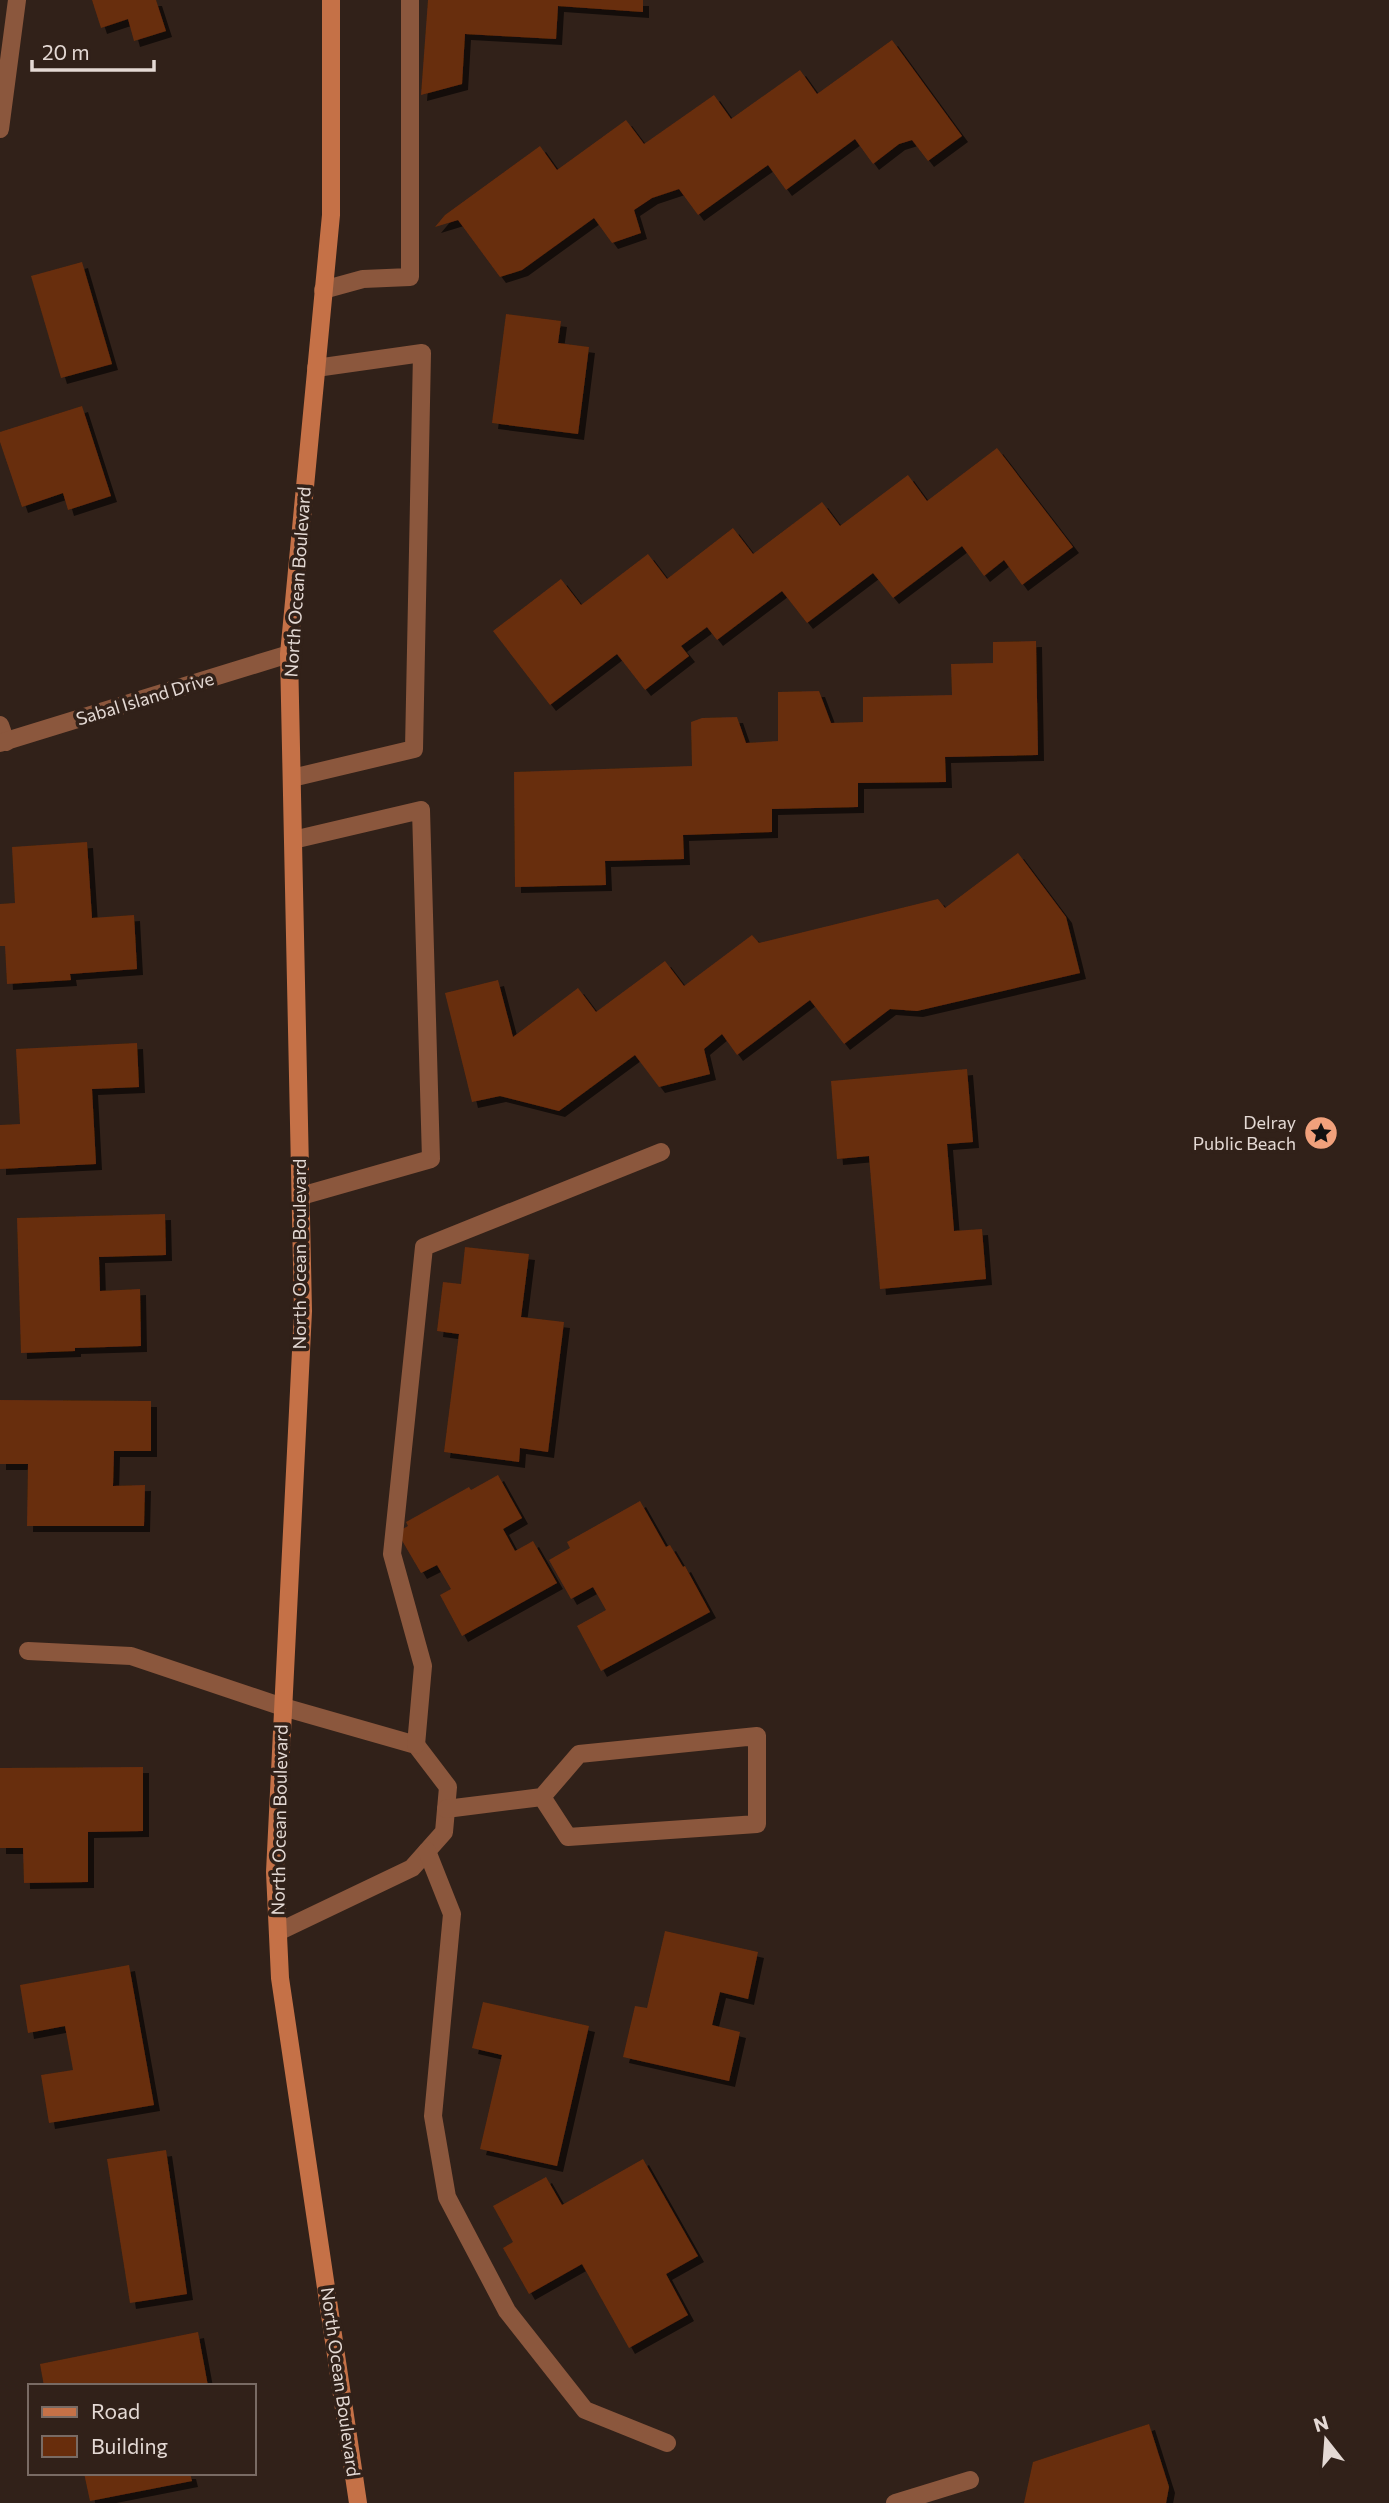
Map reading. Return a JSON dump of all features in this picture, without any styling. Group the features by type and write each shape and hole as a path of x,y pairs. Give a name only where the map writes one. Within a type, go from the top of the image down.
{"main road":[{"name":"North Ocean Boulevard","path":"331,0 331,215 289,654 303,1311 275,1872 282,1992 358,2503"}],"street":[{"path":"0,129 17,0"},
{"path":"323,290 363,279 410,277 410,0"},
{"path":"292,778 414,749 422,353 316,368"},
{"name":"Sabal Island Drive","path":"2,737 289,654"},
{"path":"293,840 421,810 431,1159 301,1196"},
{"path":"416,1745 423,1666 392,1554 424,1247 661,1152"},
{"path":"28,1651 131,1656 283,1707 416,1745 448,1787 444,1832 412,1868 278,1932"},
{"path":"446,1809 542,1797 579,1754 757,1736 757,1824 568,1837 542,1797"},
{"path":"427,1851 452,1914 433,2116 447,2197 507,2311 585,2410 667,2443"},
{"path":"895,2503 971,2480"}],"building":[{"path":"92,0 156,0 166,31 134,41 128,19 101,28"},
{"path":"428,0 643,0 643,12 558,6 556,39 465,34 462,84 421,95"},
{"path":"892,40 962,136 928,161 912,140 899,144 873,164 855,139 786,190 768,165 698,215 679,189 652,198 634,210 641,233 612,243 594,218 522,270 500,277 458,220 435,227 445,215 540,146 557,170 626,120 644,144 714,95 731,119 800,70 817,94"},
{"path":"82,262 112,364 61,378 31,276"},
{"path":"506,314 561,321 558,343 589,347 578,434 492,423"},
{"path":"82,406 111,496 68,510 63,493 22,507 0,442 0,432"},
{"path":"997,448 1073,547 1022,585 1004,560 984,576 962,546 893,598 873,573 807,623 782,591 717,640 707,627 681,646 689,656 645,690 617,654 550,705 493,631 561,579 581,605 648,554 667,579 733,528 753,554 822,502 840,526 908,475 927,501"},
{"path":"1036,641 1038,755 945,757 946,782 858,783 858,807 772,809 772,832 683,835 684,859 605,861 606,885 515,887 514,772 692,766 691,722 702,718 737,717 746,743 778,741 778,692 819,691 831,723 863,722 863,697 952,695 951,664 993,663 993,642"},
{"path":"87,842 92,918 134,915 137,969 70,974 71,980 7,984 5,946 0,946 0,904 15,903 12,847"},
{"path":"1018,853 1066,917 1080,973 917,1011 890,1009 844,1044 810,1000 737,1055 722,1034 704,1049 710,1074 659,1087 635,1055 559,1111 500,1096 472,1102 445,993 498,980 513,1037 578,988 596,1012 665,961 684,986 752,935 759,943 938,899 945,908"},
{"path":"137,1043 139,1087 92,1089 96,1164 0,1169 0,1125 20,1124 16,1049"},
{"path":"967,1069 973,1142 947,1144 954,1231 982,1229 986,1279 880,1289 869,1156 837,1159 831,1081"},
{"path":"165,1214 166,1255 99,1257 100,1291 140,1289 141,1346 21,1353 17,1218"},
{"path":"465,1247 529,1254 521,1317 564,1322 548,1452 520,1448 519,1462 444,1452 459,1334 437,1331 443,1282 461,1284"},
{"path":"0,1400 151,1401 151,1451 114,1451 113,1486 145,1485 144,1526 27,1526 28,1464 0,1464"},
{"path":"498,1475 522,1518 503,1529 515,1551 533,1541 557,1583 462,1636 440,1595 451,1589 437,1565 421,1573 397,1532 408,1526 406,1522 469,1487 471,1490"},
{"path":"640,1501 666,1547 670,1545 683,1567 685,1566 710,1612 601,1671 577,1626 606,1610 593,1587 571,1599 549,1560 570,1548 567,1542"},
{"path":"143,1767 143,1831 88,1832 88,1882 24,1883 23,1848 0,1848 0,1768"},
{"path":"665,1931 758,1952 748,1999 720,1992 712,2025 740,2032 729,2081 623,2057 635,2006 647,2008"},
{"path":"129,1965 154,2105 49,2123 41,2075 73,2070 65,2026 28,2033 20,1985"},
{"path":"483,2002 589,2026 557,2166 480,2149 502,2055 472,2048"},
{"path":"166,2150 187,2294 130,2303 107,2159"},
{"path":"643,2159 698,2256 666,2274 688,2315 629,2348 582,2264 529,2294 503,2248 513,2242 493,2206 546,2177 562,2205"},
{"path":"198,2332 208,2384 44,2384 40,2364"},
{"path":"1149,2424 1169,2487 1166,2503 1024,2503 1033,2462"},
{"path":"84,2475 190,2475 192,2481 90,2501"}],"place":[{"name":"Delray Public Beach","path":"1321,1133"}]}
